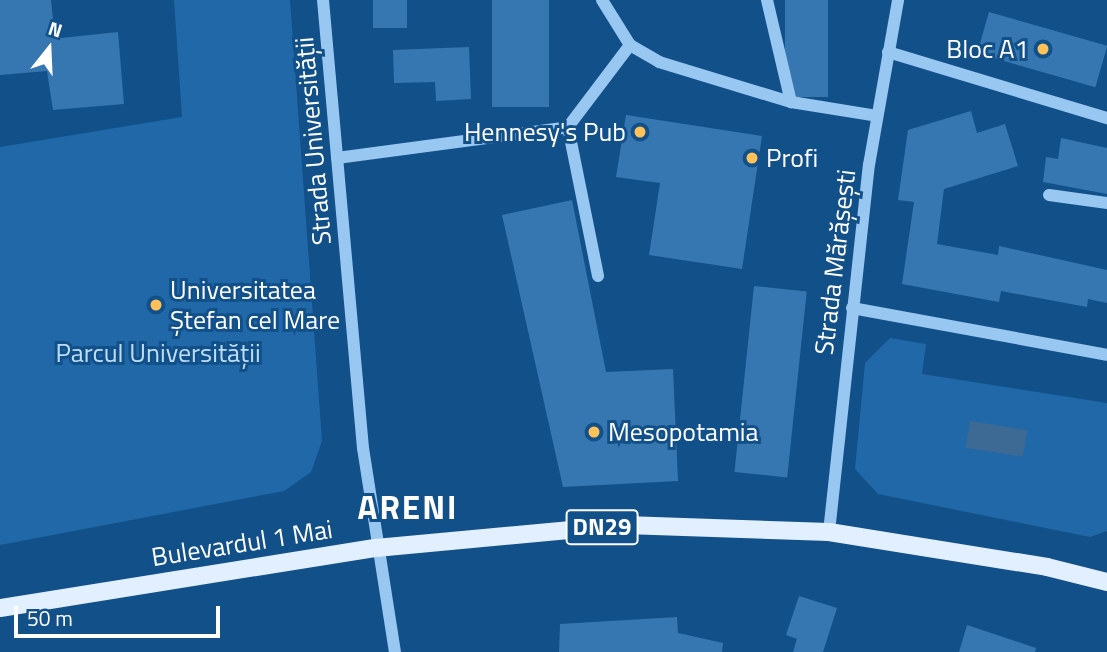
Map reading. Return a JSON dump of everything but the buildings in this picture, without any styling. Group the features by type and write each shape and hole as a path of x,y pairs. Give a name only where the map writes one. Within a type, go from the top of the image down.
{"main road":[{"name":"Bulevardul 1 Mai","path":"0,608 376,548 625,525 829,532"},
{"name":"DN29","path":"829,532 1047,567 1107,582"}],"street":[{"name":"Strada Universității","path":"323,0 376,548 395,652"},
{"path":"602,0 630,45 659,62 792,102 877,116"},
{"path":"767,0 792,102"},
{"name":"Strada Mărășești","path":"829,532 852,308 877,116 898,0"},
{"path":"337,158 568,127 630,45"},
{"path":"888,52 1107,118"},
{"path":"568,127 598,276"},
{"path":"1049,195 1107,203"},
{"path":"852,308 1107,355"}],"green space":[{"name":"Parcul Universității","path":"174,0 290,0 322,441 311,472 284,491 0,545 0,147 182,117"},
{"path":"890,338 926,344 922,374 1107,403 1107,531 1090,537 878,494 855,469 865,363"}],"shaded area":[{"path":"970,421 1027,430 1023,457 966,448"}],"place":[{"name":"Bloc A1","path":"1043,49"},
{"name":"Hennesy's Pub","path":"640,132"},
{"name":"Profi","path":"752,158"},
{"name":"Universitatea Ștefan cel Mare","path":"156,305"},
{"name":"Mesopotamia","path":"594,432"}],"district":[{"name":"ARENI","path":"408,508"}]}
